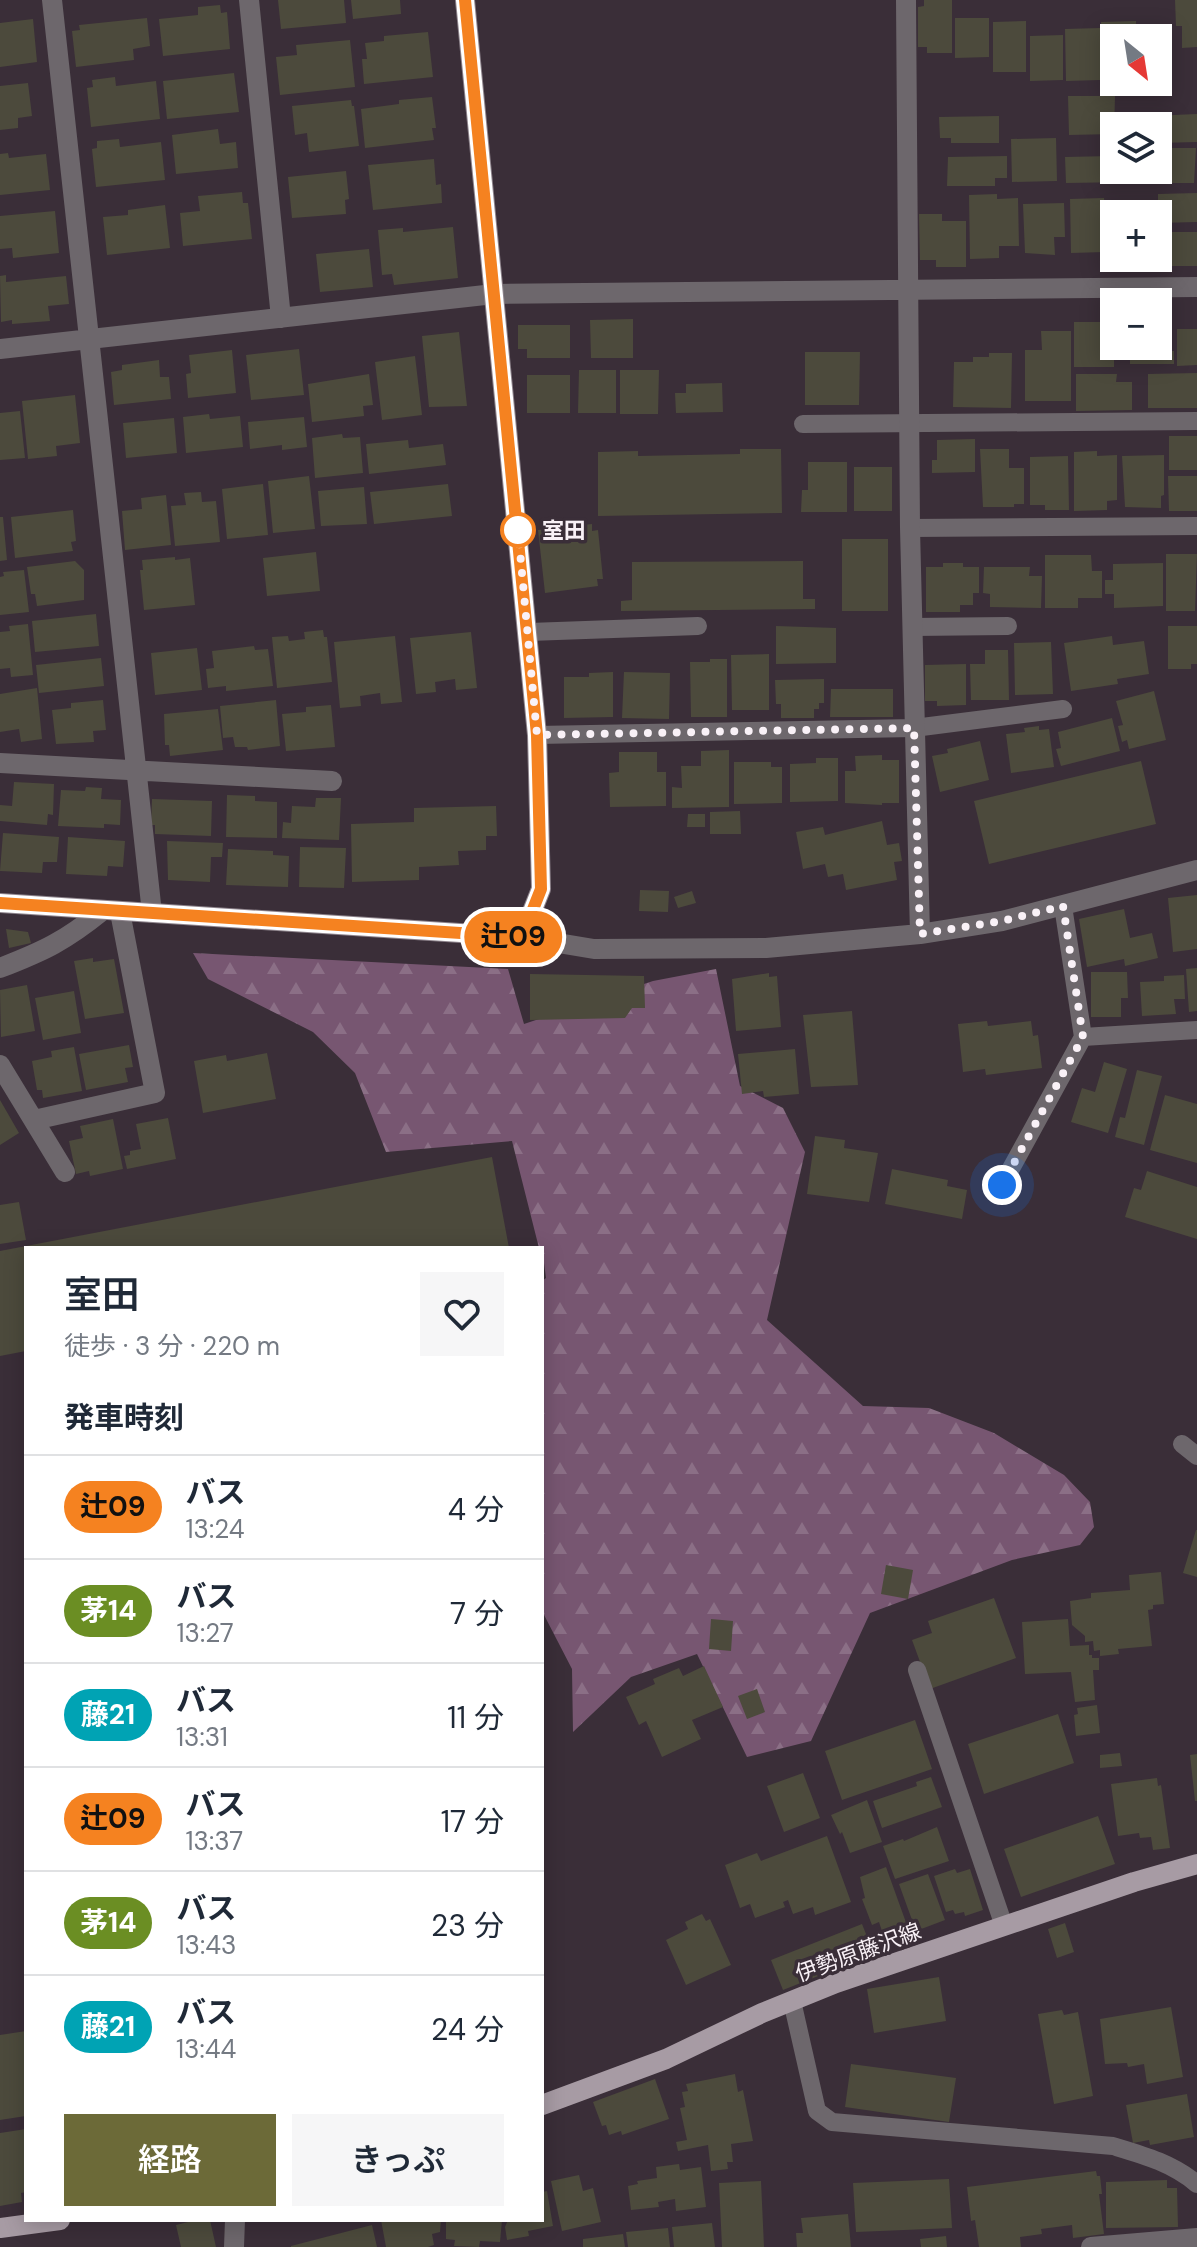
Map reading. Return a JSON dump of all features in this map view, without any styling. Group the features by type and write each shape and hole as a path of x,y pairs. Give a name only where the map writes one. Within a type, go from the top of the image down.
{"main road":[{"name":"伊勢原藤沢線","path":"544,2104 666,2059 836,1983 1134,1882 1197,1864"},
{"path":"0,2228 45,2222"}],"street":[{"path":"52,0 152,913"},
{"path":"249,0 281,318"},
{"path":"465,0 537,735 541,889 522,937"},
{"path":"906,0 910,528 920,934"},
{"path":"0,349 494,294 1197,287"},
{"path":"0,763 332,781"},
{"path":"0,903 522,937 594,949 766,948 920,934 1002,921 1197,870"},
{"path":"0,968 42,952 111,911"},
{"path":"34,1120 155,1093 111,911"},
{"path":"0,1065 65,1172"},
{"path":"234,2247 235,2222"},
{"path":"1091,2247 1197,2238"}],"lane":[{"path":"803,424 1197,421"},
{"path":"910,528 1197,526"},
{"path":"529,632 698,626"},
{"path":"912,627 1008,626"},
{"path":"537,735 914,728 1063,709"},
{"path":"1002,1185 1083,1037 1063,906"},
{"path":"1083,1037 1197,1030"},
{"path":"1182,1444 1197,1456"},
{"path":"917,1670 1004,1926"},
{"path":"792,2001 817,2111 832,2122 1113,2146 1155,2159 1185,2174 1197,2184"}],"green space":[{"path":"193,953 508,969 524,1024 653,981 716,969 740,1086 783,1108 805,1152 767,1320 863,1406 929,1408 994,1433 1064,1475 1090,1502 1094,1527 1080,1545 1012,1560 870,1613 811,1741 747,1757 697,1654 631,1677 573,1732 572,1669 544,1615 544,1246 538,1246 512,1141 386,1152 355,1073 313,1032 208,979"}],"building":[{"path":"278,0 344,0 346,23 281,29"},
{"path":"351,0 400,0 401,14 353,19"},
{"path":"924,0 952,0 952,53 927,53 927,47 918,47 918,7 924,6"},
{"path":"1175,0 1197,0 1197,47 1182,48 1182,26 1176,26"},
{"path":"220,5 221,13 227,12 230,49 163,56 159,19 198,15 198,7"},
{"path":"147,18 150,46 133,49 134,60 76,67 72,31 80,30 79,25"},
{"path":"955,18 989,18 989,57 955,58"},
{"path":"33,19 37,62 0,67 0,23"},
{"path":"1026,21 1026,72 993,72 993,22"},
{"path":"1136,21 1136,24 1101,24"},
{"path":"1100,28 1100,80 1066,81 1065,29"},
{"path":"428,32 433,77 364,84 362,59 367,59 365,43 384,41 384,36"},
{"path":"1063,35 1063,80 1030,81 1030,36"},
{"path":"350,40 355,87 280,95 276,57 297,55 296,45"},
{"path":"234,73 239,112 167,119 163,81"},
{"path":"115,77 116,86 156,81 160,119 91,127 87,88 93,87 92,80"},
{"path":"28,83 32,116 18,118 18,128 0,130 0,86"},
{"path":"1068,96 1115,96 1115,112 1100,112 1100,134 1069,135"},
{"path":"432,97 436,128 432,128 434,140 365,148 361,109 399,104 399,100"},
{"path":"351,100 359,146 309,152 307,133 295,135 292,106"},
{"path":"1197,114 1197,142 1172,143 1172,115"},
{"path":"999,116 999,143 951,143 951,138 940,138 939,117"},
{"path":"218,129 220,144 236,142 238,168 176,174 172,135"},
{"path":"1056,138 1057,181 1012,182 1011,139"},
{"path":"119,139 120,147 161,142 165,180 96,187 92,149 97,148 97,141"},
{"path":"1172,148 1196,148 1194,183 1172,183"},
{"path":"8,153 9,158 46,154 50,190 0,195 0,154"},
{"path":"1007,156 1007,178 995,178 995,186 947,186 948,157"},
{"path":"1100,156 1100,182 1066,183 1065,157"},
{"path":"434,159 436,185 441,184 442,203 373,210 368,165"},
{"path":"346,171 349,199 345,200 346,214 292,218 288,177"},
{"path":"242,192 243,203 248,203 252,239 183,246 180,213 200,211 198,196"},
{"path":"1197,193 1197,222 1172,223 1172,200 1158,200 1158,194"},
{"path":"997,194 997,199 1018,198 1019,246 999,246 999,258 970,259 969,195"},
{"path":"1104,198 1100,200 1100,252 1071,253 1070,199"},
{"path":"1064,203 1065,237 1054,237 1055,255 1025,253 1023,204"},
{"path":"165,205 170,248 107,255 103,217 128,215 128,210"},
{"path":"55,211 59,253 13,258 12,248 0,249 0,216"},
{"path":"919,214 942,214 942,221 966,221 966,267 936,267 936,260 920,260"},
{"path":"453,227 458,278 394,285 392,274 382,275 378,230 403,228 403,232"},
{"path":"1172,232 1197,232 1197,266 1172,266"},
{"path":"369,249 373,287 320,292 316,254"},
{"path":"6,275 6,282 66,276 69,304 48,306 50,321 1,322 0,276"},
{"path":"633,319 633,358 591,358 590,320"},
{"path":"1074,322 1100,322 1100,360 1114,360 1114,367 1074,367"},
{"path":"518,325 570,325 570,358 527,358 527,349 518,349"},
{"path":"1177,329 1197,329 1197,365 1177,366"},
{"path":"1041,331 1071,331 1071,401 1025,401 1025,350 1042,350"},
{"path":"459,332 467,406 429,407 422,336"},
{"path":"299,349 304,395 251,400 246,355"},
{"path":"232,350 236,393 188,398 186,374 191,373 189,355"},
{"path":"1174,351 1174,364 1130,364 1130,360 1172,360"},
{"path":"805,352 860,352 859,405 805,405"},
{"path":"989,353 1012,353 1011,408 953,407 954,362 973,362 973,357 989,357"},
{"path":"415,356 422,415 382,420 375,362"},
{"path":"159,360 160,377 169,377 171,399 114,405 111,372 122,370 122,365"},
{"path":"579,370 616,370 616,413 578,413"},
{"path":"620,370 659,370 658,414 620,414"},
{"path":"1197,373 1197,408 1148,408 1148,374"},
{"path":"369,374 373,405 363,406 364,416 312,422 308,384"},
{"path":"1076,374 1117,374 1116,382 1132,382 1132,410 1076,411"},
{"path":"527,375 570,375 570,413 527,413"},
{"path":"722,383 723,412 676,413 675,393 686,393 686,384"},
{"path":"75,395 80,443 56,446 57,456 28,459 22,401"},
{"path":"20,411 25,458 0,460 0,413"},
{"path":"209,414 210,419 240,416 243,447 186,453 183,417"},
{"path":"304,417 307,447 282,450 282,445 250,449 248,422"},
{"path":"174,418 177,453 126,458 123,423"},
{"path":"342,434 343,438 360,437 363,473 315,478 312,438"},
{"path":"1169,436 1197,436 1197,470 1169,470"},
{"path":"975,439 975,472 932,473 932,460 937,460 937,440"},
{"path":"408,440 409,448 443,444 446,465 369,474 366,444"},
{"path":"740,449 781,449 782,513 598,516 598,452 638,451 638,456 740,454"},
{"path":"980,449 1009,449 1009,468 1024,468 1024,504 983,507"},
{"path":"1097,451 1097,456 1117,455 1117,500 1107,501 1107,510 1074,511 1074,452"},
{"path":"1164,455 1161,508 1125,507 1122,456"},
{"path":"1068,456 1069,510 1045,510 1045,505 1030,505 1030,457"},
{"path":"808,462 847,462 847,512 801,512 802,490 808,490"},
{"path":"854,467 892,467 892,511 854,511"},
{"path":"309,476 315,529 273,533 268,481"},
{"path":"1168,476 1197,476 1197,511 1169,511"},
{"path":"263,484 268,535 227,539 222,489"},
{"path":"448,484 452,516 374,524 370,492"},
{"path":"364,487 367,524 321,526 318,491"},
{"path":"201,492 202,502 216,501 220,542 175,546 171,506 186,505 184,493"},
{"path":"166,495 171,545 125,550 122,511 142,509 141,498"},
{"path":"73,510 76,541 71,542 73,551 15,558 11,517"},
{"path":"0,517 3,517 7,560 0,561"},
{"path":"592,524 592,531 598,530 603,579 597,579 598,586 545,593 538,530"},
{"path":"842,539 888,539 888,611 842,611"},
{"path":"316,552 320,591 267,596 263,558"},
{"path":"1166,554 1197,554 1195,611 1166,611"},
{"path":"1045,555 1091,555 1092,571 1102,571 1102,598 1078,598 1078,608 1045,608"},
{"path":"175,557 175,560 190,558 195,605 144,610 142,560"},
{"path":"75,561 84,570 84,600 37,606 35,594 31,594 27,567"},
{"path":"803,561 803,599 815,599 815,609 621,611 621,601 632,600 632,562"},
{"path":"943,563 979,567 979,593 973,593 973,605 960,605 960,612 926,612 926,567 943,567"},
{"path":"1163,563 1163,606 1114,608 1114,594 1105,594 1105,580 1113,580 1113,564"},
{"path":"984,567 1030,567 1029,576 1042,576 1041,608 990,607 990,594 983,593"},
{"path":"24,570 29,612 0,615 0,577 4,576 3,572"},
{"path":"96,614 99,646 35,652 32,621"},
{"path":"28,624 33,675 11,677 10,668 0,669 0,632 10,631 9,626"},
{"path":"776,626 836,628 836,663 776,664"},
{"path":"1168,626 1197,626 1197,664 1191,664 1191,669 1168,669"},
{"path":"323,630 324,637 327,637 332,682 277,688 272,637 288,636 289,641 305,639 304,632"},
{"path":"471,632 477,688 456,690 455,679 435,682 436,692 416,694 410,638"},
{"path":"395,636 402,702 381,704 380,693 360,696 361,706 340,708 334,642"},
{"path":"1112,636 1113,645 1144,641 1149,674 1117,679 1118,684 1071,691 1064,643"},
{"path":"1051,642 1053,694 1015,695 1014,643"},
{"path":"254,646 255,650 268,649 273,686 226,691 226,686 208,688 206,669 214,668 212,651"},
{"path":"197,648 202,690 155,695 151,653"},
{"path":"985,650 1008,650 1009,700 971,700 970,664 985,664"},
{"path":"769,654 769,710 732,710 731,655"},
{"path":"101,658 104,686 39,693 36,665"},
{"path":"710,659 727,659 727,717 691,717 690,662 710,662"},
{"path":"966,664 966,705 937,706 937,701 925,701 925,665"},
{"path":"613,672 613,717 564,718 564,677 589,677 589,673"},
{"path":"624,672 670,673 669,719 622,718"},
{"path":"824,679 824,703 819,703 819,709 814,709 814,718 781,718 781,704 776,704 775,680"},
{"path":"37,688 42,739 21,742 19,729 0,732 0,694"},
{"path":"831,689 893,689 893,717 830,717"},
{"path":"1154,691 1166,740 1129,749 1127,740 1122,742 1118,726 1123,725 1116,701"},
{"path":"103,700 106,730 93,731 94,742 56,744 52,710 71,708 71,703"},
{"path":"276,700 280,746 248,750 247,747 235,747 233,737 223,738 220,706"},
{"path":"331,705 335,747 286,751 282,714 306,712 306,707"},
{"path":"218,709 223,750 170,756 169,745 165,745 164,714"},
{"path":"1112,718 1120,751 1061,766 1056,749 1061,748 1058,732"},
{"path":"1039,726 1039,730 1049,729 1054,767 1011,773 1006,734 1025,732 1024,728"},
{"path":"980,741 989,780 940,792 932,756"},
{"path":"729,750 729,807 672,808 672,787 682,788 681,766 701,766 701,751"},
{"path":"619,752 657,752 657,772 666,772 666,806 610,807 609,773 619,772"},
{"path":"882,755 882,760 899,760 899,803 845,803 845,771 856,771 855,756"},
{"path":"816,758 838,758 838,801 790,802 790,764 816,763"},
{"path":"1141,761 1156,824 989,864 974,801"},
{"path":"734,762 771,762 771,767 782,767 782,803 734,804"},
{"path":"14,782 54,784 53,815 48,814 47,825 0,821 0,805 12,806"},
{"path":"86,787 102,788 101,799 121,800 120,825 104,824 104,828 58,826 61,790 85,791"},
{"path":"227,795 255,796 255,801 277,802 277,838 226,837"},
{"path":"316,798 341,798 339,840 282,838 283,822 291,823 292,806 315,807"},
{"path":"152,799 212,801 211,836 155,834 155,825 151,825"},
{"path":"496,806 497,836 486,836 486,850 458,851 459,865 419,867 419,880 352,882 351,824 414,822 414,808"},
{"path":"740,811 741,834 710,834 710,812"},
{"path":"688,814 705,814 705,827 687,827"},
{"path":"882,821 887,845 899,843 902,861 894,862 897,880 846,890 843,874 828,877 825,864 803,869 796,832 823,827 825,835"},
{"path":"3,833 59,837 57,862 43,862 42,873 0,871"},
{"path":"68,837 125,841 123,867 108,866 107,876 66,874"},
{"path":"167,841 223,843 222,857 211,857 210,882 168,880"},
{"path":"300,847 346,848 344,888 299,887"},
{"path":"228,849 273,851 273,855 289,856 288,887 226,885"},
{"path":"640,890 669,891 668,912 639,911"},
{"path":"692,891 696,903 678,908 674,897"},
{"path":"1197,895 1197,949 1173,952 1168,898"},
{"path":"1124,909 1130,938 1152,933 1158,958 1125,966 1124,959 1087,967 1079,919"},
{"path":"6,929 28,932 31,943 9,948"},
{"path":"93,958 93,962 114,959 124,1013 85,1019 74,961"},
{"path":"1197,968 1197,1011 1189,1012 1186,969"},
{"path":"1091,972 1127,972 1128,998 1121,998 1121,1017 1091,1017"},
{"path":"769,973 769,977 777,976 781,1027 736,1031 732,979"},
{"path":"530,974 644,976 645,1008 632,1008 625,1018 530,1020"},
{"path":"1184,975 1185,999 1174,999 1176,1014 1142,1016 1140,982 1164,981 1164,976"},
{"path":"27,985 35,1031 1,1037 0,990"},
{"path":"74,991 81,1033 43,1040 35,998"},
{"path":"852,1011 858,1085 811,1087 803,1015"},
{"path":"987,1021 988,1026 1031,1021 1033,1036 1038,1035 1042,1068 986,1075 985,1069 963,1072 958,1024"},
{"path":"129,1045 133,1067 125,1068 128,1082 86,1090 79,1054"},
{"path":"74,1047 82,1091 43,1098 42,1090 37,1090 32,1061 52,1057 51,1051"},
{"path":"795,1049 799,1094 764,1097 763,1091 742,1094 738,1054"},
{"path":"267,1053 276,1099 203,1113 194,1061 226,1055 227,1061"},
{"path":"1104,1062 1127,1069 1108,1133 1071,1122 1082,1088 1095,1092"},
{"path":"1137,1070 1162,1076 1144,1145 1115,1137 1120,1117 1125,1118"},
{"path":"1165,1095 1197,1104 1197,1163 1150,1150"},
{"path":"0,1100 19,1133 0,1145"},
{"path":"168,1118 176,1159 127,1169 124,1156 141,1149 136,1124"},
{"path":"113,1119 123,1169 90,1176 89,1171 76,1174 69,1141 83,1138 80,1126"},
{"path":"815,1136 845,1140 844,1148 878,1153 869,1202 807,1194"},
{"path":"492,1157 509,1246 26,1246"},
{"path":"892,1169 948,1180 947,1186 967,1190 962,1219 885,1204"},
{"path":"1147,1171 1197,1187 1197,1239 1125,1217 1134,1188 1141,1190"},
{"path":"19,1202 26,1240 0,1244 0,1205"},
{"path":"24,1246 24,1351 0,1356 0,1251"},
{"path":"1197,1530 1197,1577 1183,1573"},
{"path":"886,1565 913,1570 908,1599 881,1594"},
{"path":"1161,1572 1164,1604 1153,1605 1153,1609 1148,1610 1152,1646 1118,1649 1119,1654 1100,1656 1100,1650 1094,1651 1093,1641 1085,1642 1085,1636 1072,1625 1070,1601 1091,1598 1091,1593 1130,1590 1129,1575"},
{"path":"994,1598 1016,1658 930,1689 912,1640 932,1633 928,1621"},
{"path":"711,1619 733,1621 731,1651 709,1649"},
{"path":"1068,1619 1070,1646 1089,1645 1089,1655 1099,1658 1099,1670 1093,1670 1095,1700 1075,1702 1071,1672 1025,1674 1022,1622"},
{"path":"704,1666 723,1707 692,1720 701,1739 662,1757 646,1721 639,1725 626,1697 655,1684 653,1679 679,1668 683,1676"},
{"path":"757,1689 765,1712 747,1719 738,1696"},
{"path":"1097,1705 1100,1733 1076,1736 1074,1715 1078,1714 1077,1708"},
{"path":"1058,1714 1074,1763 984,1794 968,1744"},
{"path":"915,1720 932,1769 842,1800 825,1751"},
{"path":"1120,1753 1122,1766 1100,1768 1100,1755"},
{"path":"1197,1754 1197,1801 1195,1801 1190,1755"},
{"path":"803,1773 820,1818 784,1832 767,1786"},
{"path":"931,1777 942,1807 882,1828 873,1801 917,1786 916,1782"},
{"path":"1157,1778 1158,1786 1161,1785 1170,1848 1153,1850 1151,1837 1140,1838 1139,1833 1118,1836 1111,1784"},
{"path":"867,1800 882,1842 850,1853 831,1815"},
{"path":"1098,1816 1115,1864 1021,1897 1004,1849"},
{"path":"937,1827 949,1861 895,1879 883,1846"},
{"path":"827,1836 851,1902 815,1915 813,1907 793,1914 788,1900 783,1902 785,1907 755,1918 750,1904 740,1908 725,1865 757,1853 761,1861"},
{"path":"886,1867 908,1928 905,1929 908,1935 898,1939 895,1932 884,1937 879,1922 872,1925 862,1899 865,1898 860,1877"},
{"path":"955,1869 957,1873 970,1869 983,1910 965,1916 964,1912 946,1912 934,1876"},
{"path":"928,1874 945,1920 916,1931 899,1884"},
{"path":"702,1914 706,1921 710,1919 731,1965 686,1985 666,1940 688,1929 685,1922"},
{"path":"1065,1923 1074,1952 1057,1958 1048,1929"},
{"path":"862,1924 874,1954 783,1990 771,1960"},
{"path":"939,1977 946,2021 874,2033 867,1989"},
{"path":"1171,2007 1183,2077 1147,2084 1144,2064 1128,2067 1127,2063 1105,2064 1100,2019"},
{"path":"1062,2010 1064,2015 1078,2012 1093,2096 1054,2104 1038,2014"},
{"path":"24,2031 24,2116 0,2120 0,2035"},
{"path":"851,2064 956,2078 949,2122 845,2107"},
{"path":"735,2074 738,2092 743,2090 753,2141 731,2144 733,2162 727,2162 728,2169 711,2171 708,2145 678,2151 676,2142 687,2140 680,2108 685,2107 682,2092 688,2091 686,2084"},
{"path":"655,2079 669,2119 622,2135 621,2131 609,2135 593,2102"},
{"path":"1187,2094 1194,2137 1150,2145 1149,2140 1133,2143 1126,2105"},
{"path":"24,2129 22,2202 0,2206 0,2133"},
{"path":"679,2164 680,2170 701,2167 706,2207 676,2211 675,2199 658,2202 659,2207 631,2210 628,2186 638,2184 637,2181 657,2178 656,2167"},
{"path":"1096,2171 1100,2176 1104,2234 1073,2238 1072,2225 1041,2229 1042,2234 1020,2237 1021,2247 979,2247 975,2220 971,2221 967,2187"},
{"path":"579,2175 583,2191 593,2188 601,2222 562,2231 551,2181"},
{"path":"949,2179 952,2228 856,2232 853,2183"},
{"path":"1167,2180 1167,2188 1177,2188 1178,2227 1106,2228 1106,2182"},
{"path":"761,2181 764,2247 722,2247 719,2183"},
{"path":"547,2191 553,2226 528,2231 529,2236 507,2240 507,2222 544,2222 544,2192"},
{"path":"848,2214 851,2247 797,2247 796,2233 803,2233 801,2218"},
{"path":"210,2222 216,2247 181,2247 176,2225"},
{"path":"381,2222 441,2222 440,2232 432,2234 434,2245 386,2247"},
{"path":"446,2222 502,2222 500,2242 480,2241 479,2247 454,2246 455,2240 446,2239"},
{"path":"712,2223 715,2247 674,2247 672,2227"},
{"path":"372,2225 377,2247 291,2247 291,2246"},
{"path":"668,2228 670,2247 628,2247 626,2232"},
{"path":"623,2234 625,2247 583,2247 583,2239"},
{"path":"946,2236 947,2247 921,2247 920,2239"}],"bus line":[{"name":"辻09","path":"0,903 522,937 541,889 537,735 465,0"}],"place":[{"name":"室田","path":"518,530"}],"route":[{"path":"518,530 537,735 914,728 920,934 1002,921 1063,906 1083,1037 1002,1185"}]}
